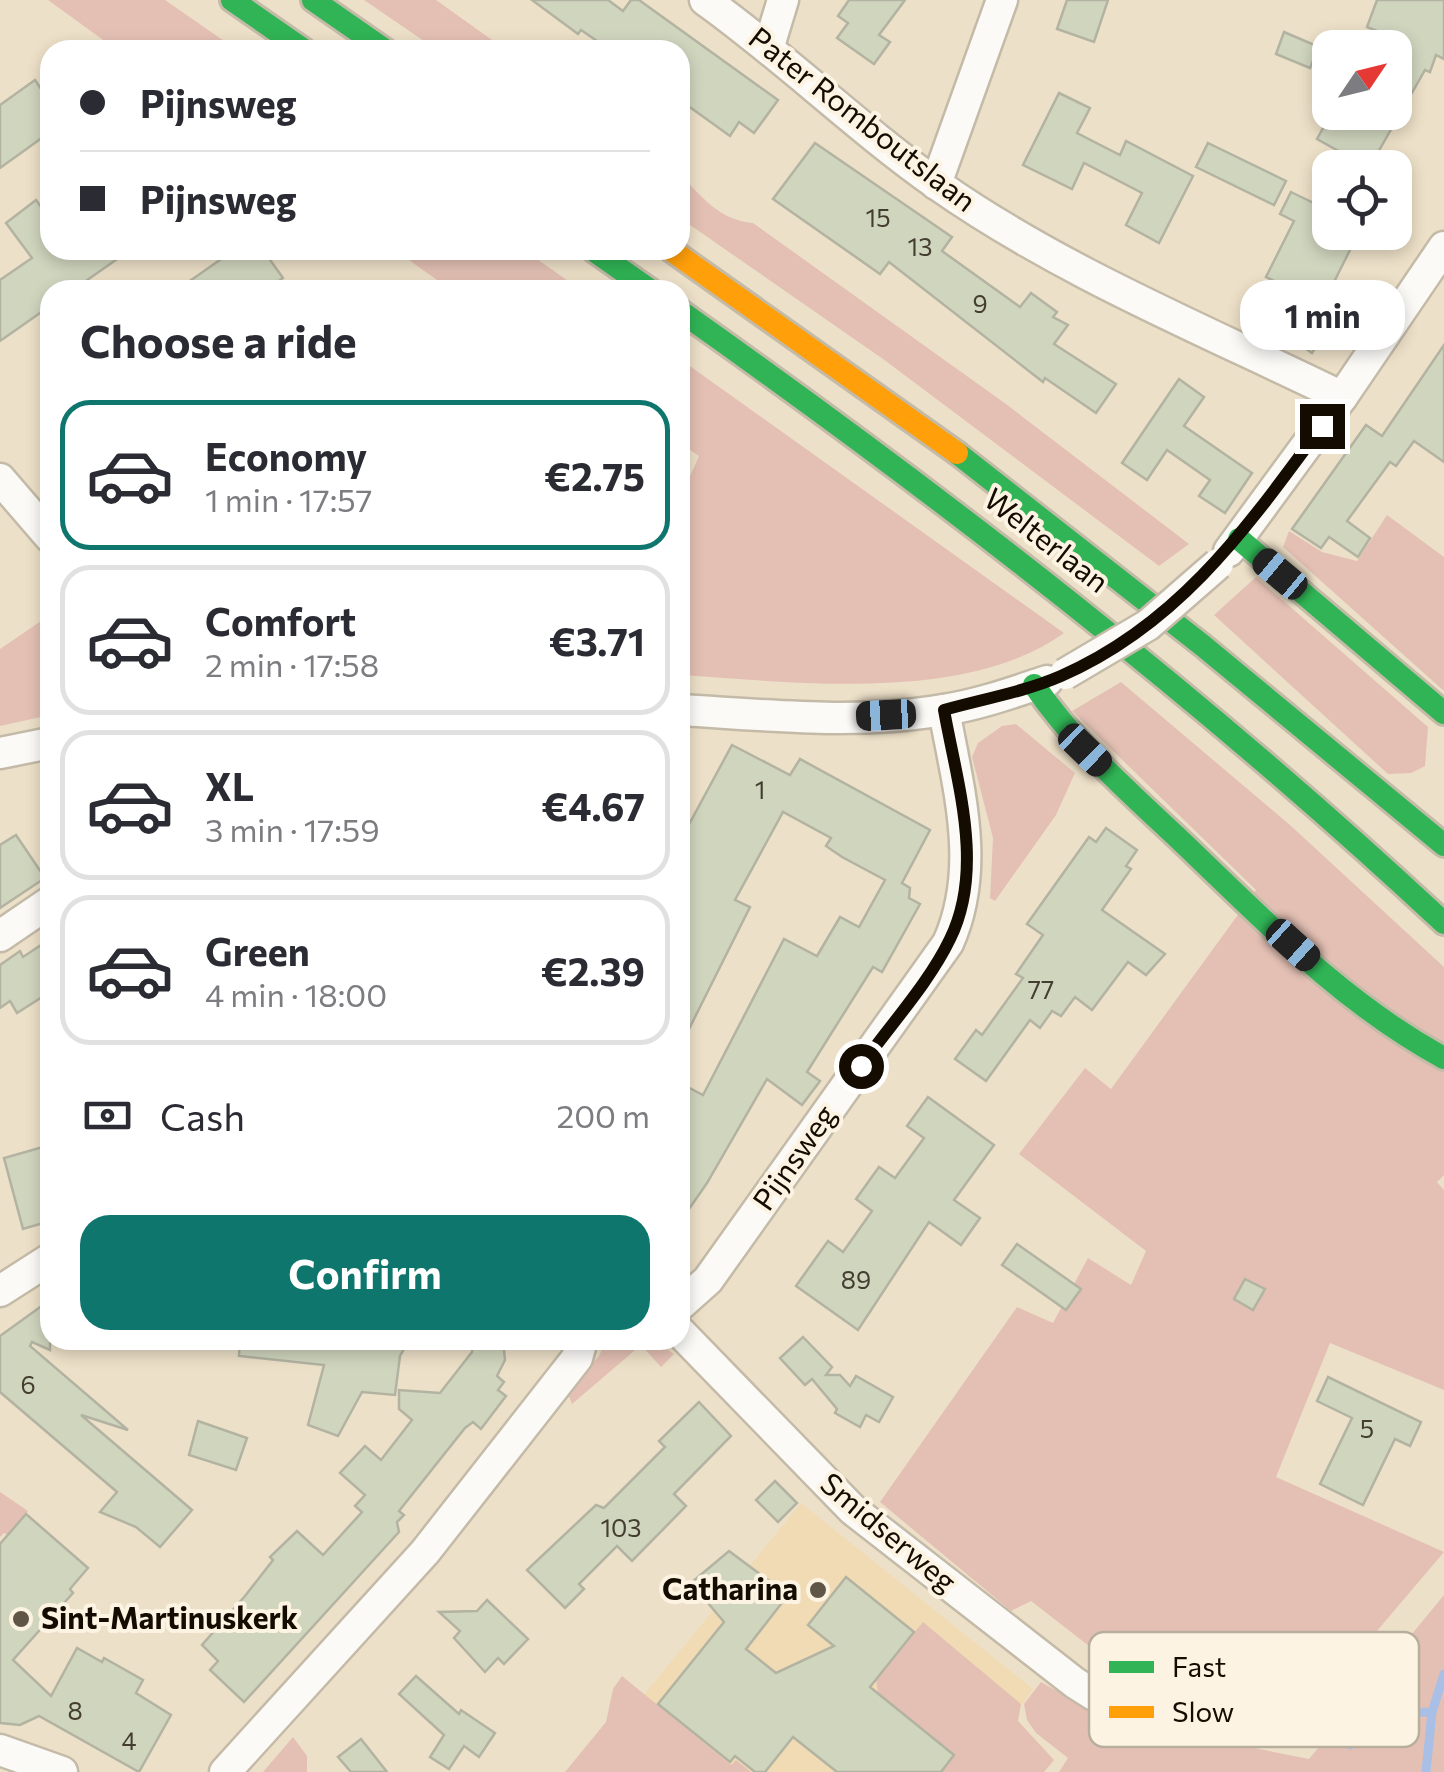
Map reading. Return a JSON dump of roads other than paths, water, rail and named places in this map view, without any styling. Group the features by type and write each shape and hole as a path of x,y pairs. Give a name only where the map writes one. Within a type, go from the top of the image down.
{"main road":[{"path":"232,0 290,40"},
{"path":"313,0 371,40"},
{"path":"607,260 636,280"},
{"name":"Welterlaan","path":"685,260 999,485 1189,634 1444,845"},
{"name":"Welterlaan","path":"690,318 869,443 1071,598 1255,752 1444,923"},
{"path":"1239,539 1444,714"},
{"path":"1034,685 1060,725 1238,896 1348,994 1444,1058"}],"street":[{"name":"Pater Romboutslaan","path":"705,0 769,46 936,184 1026,242 1342,397"},
{"path":"769,46 783,0"},
{"path":"936,184 1002,0"},
{"path":"690,711 826,718 944,710 1065,674 1148,625 1218,564 1239,539 1444,247"},
{"path":"0,479 40,525"},
{"name":"Pijnsweg","path":"690,1296 708,1280 948,943 959,919 967,866 944,710"},
{"path":"0,753 40,745"},
{"path":"0,936 40,912"},
{"path":"0,1292 40,1266"},
{"name":"Smidserweg","path":"690,1342 853,1510 1089,1692"},
{"path":"225,1772 425,1552 577,1358 579,1350"},
{"path":"0,1750 62,1772"}],"waterway":[{"path":"1426,1772 1432,1712 1444,1674"},
{"path":"1419,1713 1432,1712"}],"place":[{"name":"Catharina","path":"818,1590"},
{"name":"Sint-Martinuskerk","path":"21,1619"}]}
